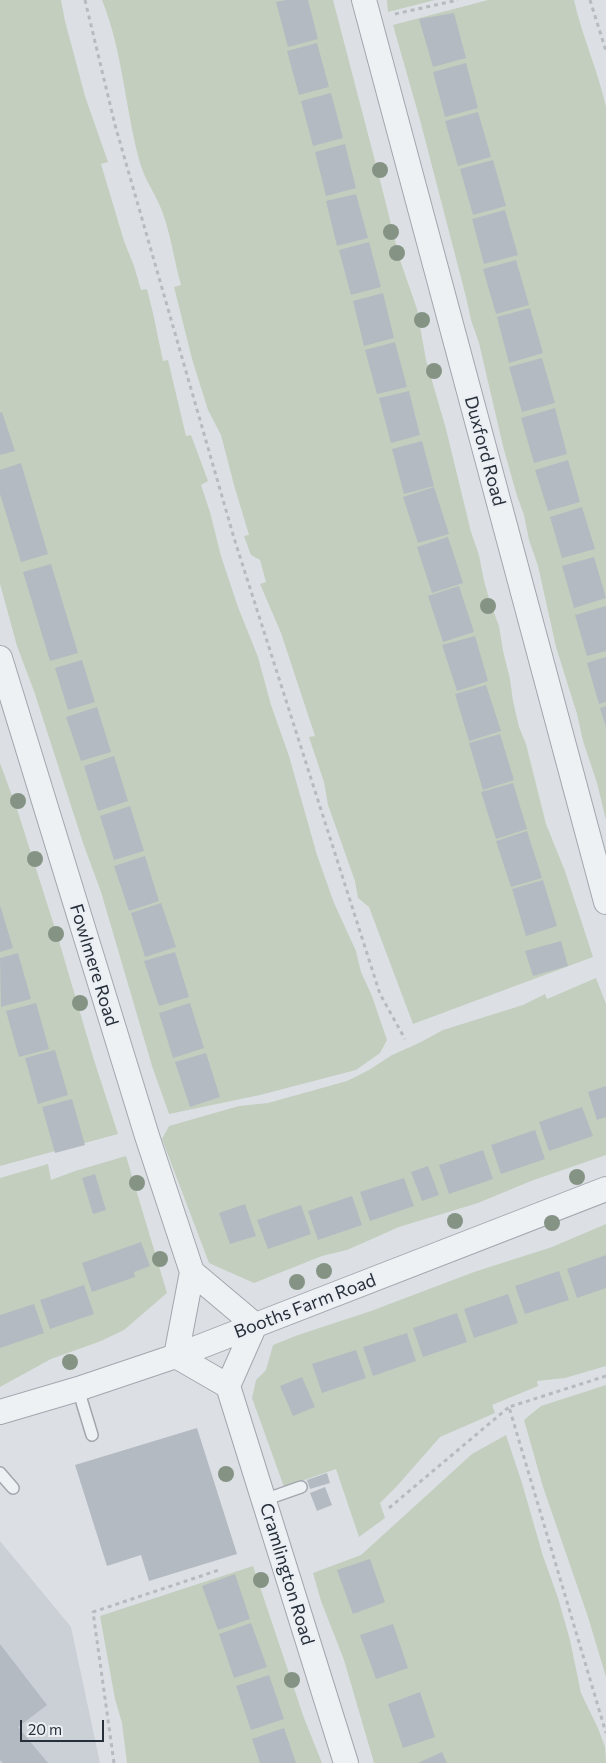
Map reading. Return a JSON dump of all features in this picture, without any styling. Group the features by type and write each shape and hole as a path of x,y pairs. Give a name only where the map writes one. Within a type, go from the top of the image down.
{"street":[{"name":"Duxford Road","path":"367,10 606,902"},
{"name":"Fowlmere Road","path":"0,658 147,1136 192,1272 176,1356"},
{"name":"Booths Farm Road","path":"0,1412 78,1389 176,1356 606,1189"},
{"path":"176,1356 228,1386 255,1325 192,1272"},
{"name":"Cramlington Road","path":"228,1386 346,1763"}],"lane":[{"path":"78,1389 92,1434"},
{"path":"0,1473 13,1488"},
{"path":"264,1500 302,1487"}],"path":[{"path":"85,0 115,125 234,538 380,994 405,1038"},
{"path":"367,10 458,0"},
{"path":"590,0 606,51"},
{"path":"388,1508 509,1407 606,1376"},
{"path":"509,1407 606,1733"},
{"path":"114,1763 93,1612 219,1570"}],"shaded area":[{"path":"0,1541 71,1627 100,1763 0,1763"}],"green space":[{"path":"0,0 61,0 85,96 108,162 101,164 124,241 141,290 147,289 163,361 168,360 186,436 191,435 208,481 201,485 221,556 238,607 258,657 317,855 334,903 356,951 361,972 372,996 387,1040 380,1053 356,1070 260,1095 169,1114 152,1066 101,892 83,843 35,694 17,646 0,584"},
{"path":"102,0 333,0 400,260 417,309 426,360 446,429 471,532 479,555 490,602 499,626 519,727 526,744 546,824 565,871 593,957 413,1024 369,907 358,898 355,881 328,805 324,782 309,737 315,736 281,633 260,584 266,582 260,560 251,555 244,536 249,535 221,435 208,410 192,359 174,287 181,285 170,238 162,211 140,163 115,40"},
{"path":"387,0 435,0 388,12"},
{"path":"488,0 574,0 606,107 606,820 597,783 556,647 538,566 503,446 479,343 471,320 420,120 393,25"},
{"path":"0,763 17,809 59,941 118,1134 0,1166"},
{"path":"596,978 606,1004 606,1155 531,1181 478,1203 399,1227 347,1250 322,1256 254,1283 209,1263 162,1139 169,1126 239,1106 268,1103 347,1081 392,1055 443,1030 523,1005 545,994 547,999"},
{"path":"126,1156 167,1293 124,1330 101,1341 51,1359 0,1387 0,1178 48,1164 51,1180"},
{"path":"606,1224 606,1366 565,1378 537,1381 538,1386 492,1405 495,1413 440,1437 380,1503 385,1518 359,1537 336,1469 284,1487 252,1398 256,1380 266,1370 273,1345 474,1272 552,1247"},
{"path":"606,1385 606,1677 588,1617 543,1487 524,1420 541,1406"},
{"path":"506,1435 543,1556 558,1598 570,1640 581,1693 605,1747 606,1763 374,1763 344,1660 321,1601 313,1573 361,1555 472,1454"},
{"path":"253,1566 304,1718 322,1763 127,1763 122,1723 115,1699 100,1616"}],"building":[{"path":"308,0 318,39 288,47 276,2"},
{"path":"454,13 466,58 433,67 419,19"},
{"path":"317,43 329,87 299,95 287,51"},
{"path":"466,63 478,108 445,117 433,72"},
{"path":"331,93 343,138 313,146 301,101"},
{"path":"478,112 491,157 458,166 445,121"},
{"path":"345,144 356,188 326,196 315,152"},
{"path":"493,160 506,206 473,215 460,169"},
{"path":"356,194 368,238 337,246 326,201"},
{"path":"505,210 518,255 484,264 472,219"},
{"path":"369,242 381,287 351,295 339,250"},
{"path":"516,260 529,305 496,314 483,269"},
{"path":"383,293 394,338 364,346 353,301"},
{"path":"530,308 543,353 509,363 497,317"},
{"path":"395,342 407,387 377,394 365,350"},
{"path":"542,358 555,403 522,412 509,367"},
{"path":"409,391 420,435 391,443 379,398"},
{"path":"555,408 567,454 534,463 521,418"},
{"path":"2,412 15,451 0,455 0,413"},
{"path":"422,441 434,486 404,494 392,449"},
{"path":"568,460 580,502 548,511 535,470"},
{"path":"21,463 48,554 21,562 0,494 0,470"},
{"path":"434,487 449,534 418,543 403,497"},
{"path":"582,507 595,549 562,558 550,517"},
{"path":"448,537 463,583 432,593 417,547"},
{"path":"594,557 606,598 574,608 562,566"},
{"path":"51,564 78,653 50,661 23,572"},
{"path":"459,586 474,632 443,642 428,596"},
{"path":"606,606 606,651 587,656 575,615"},
{"path":"475,636 488,681 457,691 442,645"},
{"path":"606,657 606,702 599,704 587,663"},
{"path":"82,660 95,702 68,710 55,668"},
{"path":"486,685 501,731 469,741 455,694"},
{"path":"606,706 606,727 600,708"},
{"path":"97,707 111,752 81,761 66,717"},
{"path":"500,734 514,780 483,790 469,743"},
{"path":"114,756 128,801 98,811 84,766"},
{"path":"513,783 527,829 496,839 481,792"},
{"path":"130,806 144,851 114,860 100,816"},
{"path":"527,831 542,878 511,887 496,841"},
{"path":"145,856 159,901 129,911 114,866"},
{"path":"543,880 557,926 526,936 512,889"},
{"path":"161,903 176,947 145,957 131,913"},
{"path":"0,905 13,948 0,952"},
{"path":"561,941 568,966 533,976 525,951"},
{"path":"175,952 189,997 159,1006 144,961"},
{"path":"18,953 31,999 1,1007 0,958"},
{"path":"36,1003 49,1049 19,1057 6,1011"},
{"path":"190,1003 204,1048 173,1058 159,1013"},
{"path":"55,1050 68,1095 38,1104 25,1058"},
{"path":"206,1053 220,1097 190,1107 175,1062"},
{"path":"606,1086 606,1117 597,1120 588,1092"},
{"path":"72,1099 85,1145 55,1153 42,1107"},
{"path":"582,1107 593,1136 549,1151 539,1122"},
{"path":"535,1130 545,1159 501,1174 491,1145"},
{"path":"483,1150 493,1179 449,1194 439,1165"},
{"path":"428,1166 439,1195 422,1201 411,1172"},
{"path":"95,1174 106,1210 93,1214 82,1178"},
{"path":"404,1178 414,1206 370,1221 360,1192"},
{"path":"352,1196 362,1225 318,1240 308,1211"},
{"path":"245,1204 256,1236 230,1244 219,1213"},
{"path":"301,1205 311,1234 268,1249 257,1220"},
{"path":"141,1242 150,1266 134,1272 135,1277 92,1292 82,1263"},
{"path":"606,1255 606,1288 577,1298 567,1269"},
{"path":"559,1271 569,1300 525,1314 515,1286"},
{"path":"84,1285 94,1314 50,1329 40,1300"},
{"path":"508,1294 518,1323 474,1338 464,1309"},
{"path":"34,1304 44,1333 0,1348 0,1315"},
{"path":"457,1313 467,1342 423,1357 413,1328"},
{"path":"407,1333 416,1361 373,1376 363,1347"},
{"path":"356,1350 366,1378 322,1393 312,1364"},
{"path":"302,1377 315,1407 293,1416 280,1386"},
{"path":"197,1428 237,1554 149,1581 141,1555 107,1566 75,1465"},
{"path":"327,1473 330,1483 310,1489 307,1480"},
{"path":"325,1487 332,1505 317,1511 310,1493"},
{"path":"370,1559 385,1602 353,1614 337,1570"},
{"path":"235,1574 250,1619 218,1630 202,1586"},
{"path":"251,1623 267,1667 234,1678 219,1634"},
{"path":"393,1624 408,1668 376,1679 360,1635"},
{"path":"0,1644 47,1705 18,1727 48,1763 3,1763 0,1760"},
{"path":"269,1675 284,1719 251,1730 236,1686"},
{"path":"420,1692 435,1737 403,1748 388,1704"},
{"path":"284,1728 296,1763 260,1763 252,1739"},
{"path":"442,1752 447,1763 418,1763"}]}
